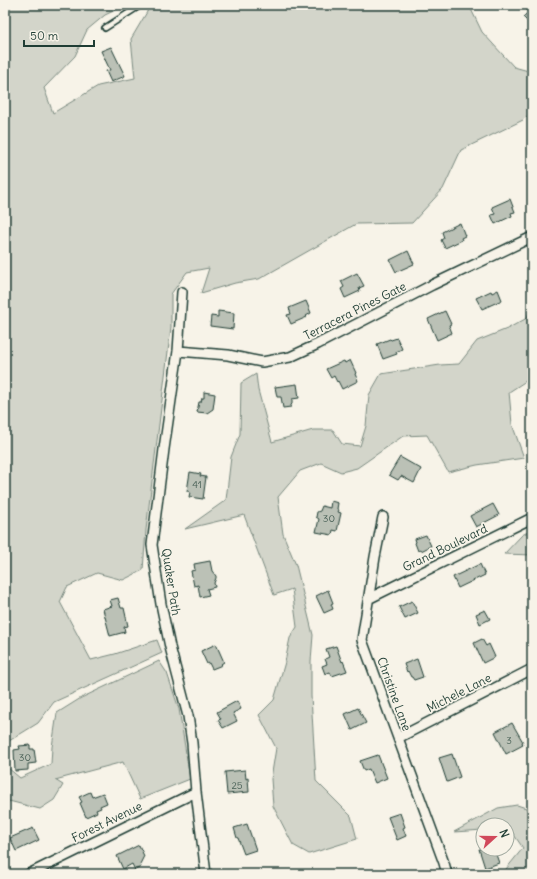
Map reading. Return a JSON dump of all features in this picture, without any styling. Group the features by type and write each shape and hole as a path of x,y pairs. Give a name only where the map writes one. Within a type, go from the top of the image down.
{"street":[{"name":"Terracera Pines Gate","path":"178,351 228,355 262,362 290,356 318,344 432,285 532,237"},
{"name":"Quaker Path","path":"182,292 178,351 152,546 161,604 170,647 188,716 206,874"},
{"name":"Christine Lane","path":"383,517 362,640 444,862 447,874"},
{"name":"Grand Boulevard","path":"368,599 532,518"},
{"name":"Michele Lane","path":"398,738 532,669"},
{"name":"Forest Avenue","path":"29,874 196,792"}],"lane":[{"path":"105,28 141,5"}],"shaded area":[{"path":"5,5 126,5 105,15 87,30 75,56 44,88 53,113 98,86 135,78 131,39 147,12 148,5 469,5 482,32 514,67 532,72 532,111 523,120 461,150 443,189 412,223 356,224 259,279 235,283 201,293 209,268 187,272 171,294 171,327 146,530 143,570 123,580 97,573 67,587 60,602 91,660 115,654 157,640 162,653 54,702 38,723 9,741 5,749"},
{"path":"532,303 532,377 509,392 512,424 524,458 477,465 448,472 427,435 403,436 357,468 341,472 321,463 300,471 278,497 283,534 296,565 313,635 311,696 316,781 351,816 357,839 309,854 293,845 273,806 271,779 276,748 259,715 274,700 290,638 297,627 292,589 274,595 244,515 185,529 226,500 231,457 240,434 241,383 256,374 258,390 272,442 313,430 333,430 342,444 360,446 366,426 369,395 381,374 440,365 459,364 477,341 507,329 527,318"},
{"path":"532,530 532,555 504,554 522,535"},
{"path":"159,661 167,673 179,709 190,779 140,799 123,762 55,780 63,785 54,800 40,809 9,801 5,807 5,763 8,768 20,778 51,764 57,713 81,698"},
{"path":"517,805 532,810 532,874 502,874 523,848 515,836 515,817 482,817 498,808"},
{"path":"475,821 475,831 454,832"}],"building":[{"path":"532,9 532,26 523,17"},
{"path":"111,47 125,76 111,82 106,71 110,70 101,51"},
{"path":"510,199 515,212 511,213 512,216 495,224 491,215 495,214 492,207"},
{"path":"460,223 465,236 461,238 462,240 445,248 441,240 444,238 442,232"},
{"path":"408,251 414,264 396,272 390,260"},
{"path":"357,273 364,286 359,288 360,291 345,298 341,289 344,287 341,281"},
{"path":"498,290 502,300 482,309 476,298 491,291 492,293"},
{"path":"306,301 311,313 306,316 307,317 291,324 287,315 291,314 289,308"},
{"path":"218,311 234,313 233,329 210,326 211,316 218,317"},
{"path":"445,311 451,324 449,325 452,333 437,340 428,319"},
{"path":"397,338 402,349 396,352 397,354 383,359 377,344"},
{"path":"350,360 358,381 342,389 334,376 331,378 326,369"},
{"path":"297,384 299,398 292,399 291,407 283,408 281,397 277,397 275,387"},
{"path":"204,392 215,394 213,409 207,413 197,412 199,402 201,402 202,398 204,398"},
{"path":"400,457 421,469 414,483 401,476 398,480 389,475"},
{"path":"190,472 201,474 200,476 206,477 203,499 189,497 190,492 187,491"},
{"path":"331,501 338,503 337,509 339,510 338,512 341,513 337,531 333,530 332,535 316,532 319,519 316,517 317,512 320,511 322,506 330,508"},
{"path":"493,504 499,515 476,527 470,516"},
{"path":"426,535 431,546 418,551 415,539"},
{"path":"210,561 212,571 216,576 214,583 215,587 207,589 209,595 200,597 198,585 194,586 191,571 195,570 194,564"},
{"path":"480,564 485,575 458,588 453,577"},
{"path":"328,590 333,603 331,604 333,609 324,613 316,596"},
{"path":"118,598 121,608 124,608 128,626 124,627 125,632 110,636 103,609 112,606 110,600"},
{"path":"412,601 418,613 405,619 399,607"},
{"path":"485,610 490,619 480,624 476,614"},
{"path":"482,639 486,646 489,644 495,657 483,663 474,643"},
{"path":"216,644 224,662 221,664 222,665 212,669 209,663 207,664 201,651"},
{"path":"336,646 347,671 332,676 330,672 325,674 322,666 327,664 325,659 329,657 326,649"},
{"path":"417,659 423,677 414,680 408,671 407,672 404,664"},
{"path":"237,701 241,709 233,713 237,721 223,728 218,720 221,719 217,712"},
{"path":"358,708 366,723 352,730 345,714"},
{"path":"512,723 523,742 523,745 506,754 495,732"},
{"path":"30,745 30,749 34,749 36,763 28,764 28,770 15,771 14,750 20,749 19,746"},
{"path":"452,754 460,777 447,782 439,758"},
{"path":"378,755 387,778 375,783 369,769 364,771 360,761"},
{"path":"245,770 246,779 248,778 249,792 227,794 225,772"},
{"path":"90,792 92,797 103,793 107,803 100,806 101,808 96,810 97,812 86,817 79,797"},
{"path":"400,813 405,827 403,828 406,836 397,840 388,817"},
{"path":"247,824 256,850 244,854 234,828"},
{"path":"33,828 39,840 16,851 10,838"},
{"path":"139,845 144,856 140,864 141,867 135,870 132,864 123,869 117,856"},
{"path":"482,857 497,857 499,863 485,868"}]}
